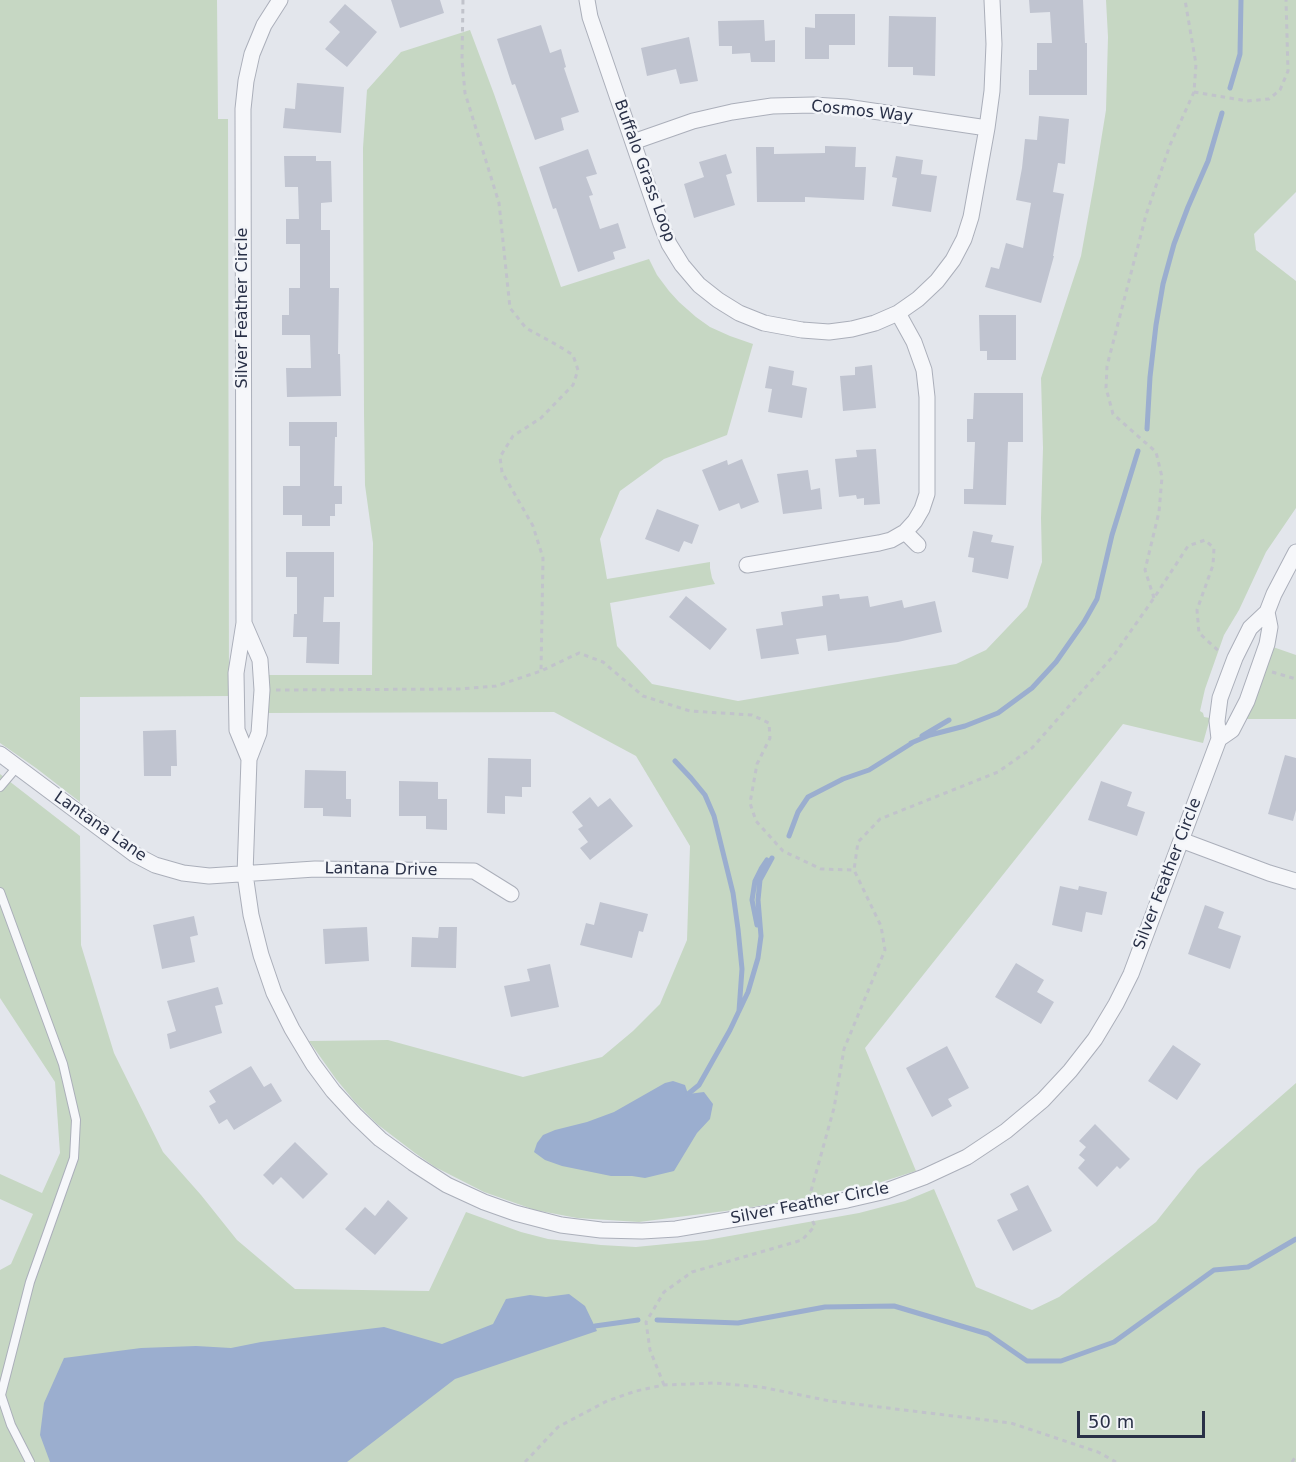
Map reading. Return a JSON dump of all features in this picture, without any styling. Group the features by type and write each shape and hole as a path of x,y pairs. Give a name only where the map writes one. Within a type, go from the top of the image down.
{"street":[{"name":"Silver Feather Circle","path":"249,759 237,730 236,673 244,623 243,109 252,54 264,25 280,0"},
{"name":"Buffalo Grass Loop","path":"587,0 590,16 661,224 669,244 682,265 699,285 739,313 764,322 802,330 829,332 875,323 898,313 918,299 937,281 953,260 964,239 971,217 992,91 994,44 992,0"},
{"name":"Cosmos Way","path":"633,142 703,119 772,106 846,107 987,128"},
{"path":"747,565 891,540 905,532 915,521 927,495 927,397 924,370 914,342 898,313"},
{"path":"905,532 918,545"},
{"name":"Silver Feather Circle","path":"244,623 260,660 262,690 259,733 249,759 245,874 251,915 271,984 292,1029 313,1064 356,1116 380,1139 412,1164 447,1185 515,1213 561,1225 601,1230 642,1231 676,1228 847,1200 886,1191 924,1177 967,1156 1006,1131 1042,1100 1070,1071 1089,1047 1116,1004 1131,974 1219,739 1217,721 1220,698 1235,658 1250,628 1267,612 1296,552"},
{"path":"1219,739 1232,730 1247,700 1267,644 1270,627 1267,612"},
{"name":"Lantana Lane","path":"0,754 121,845 155,865 183,873 209,876 245,874"},
{"path":"1181,840 1296,881"},
{"name":"Lantana Drive","path":"245,874 315,868 474,871 511,894"}],"lane":[{"path":"0,787 17,767"},
{"path":"0,892 63,1064 76,1120 74,1158 30,1282 1,1396 11,1425 30,1462"}],"path":[{"path":"463,0 462,60 465,93 499,203 510,308 526,328 573,355 578,370 573,385 541,417 513,436 500,457 502,471 533,526 543,558 541,671"},
{"path":"1154,598 1145,570 1160,512 1162,477 1155,452 1113,414 1106,388 1107,366 1146,215 1170,145 1194,92 1196,64 1185,0"},
{"path":"1194,92 1247,101 1269,99 1280,90 1288,71 1286,0"},
{"path":"664,1385 650,1350 646,1322 664,1292 692,1272 802,1240 815,1226 806,1207 834,1108 844,1048 885,950 881,926 854,870 858,842 880,819 998,772 1032,748 1114,655 1188,546 1204,540 1214,548 1213,565 1197,610 1200,633 1222,654"},
{"path":"262,690 459,689 496,686 541,671 579,653 603,662 643,696 690,711 752,715 769,723 770,738 757,764 750,803 756,821 783,851 821,869 854,870"},
{"path":"1272,672 1296,679"},
{"path":"525,1462 558,1427 607,1401 636,1390 664,1385 715,1383 761,1387 830,1401 1011,1423 1098,1452 1116,1462"},
{"path":"1292,1462 1296,1456"}],"green space":[{"path":"0,0 217,0 218,119 228,119 229,696 80,697 80,802 0,743"},
{"path":"1106,0 1296,0 1296,192 1254,234 1256,250 1296,281 1296,508 1266,552 1239,610 1224,635 1205,689 1200,711 1204,717 1210,718 1203,743 1123,724 865,1048 916,1171 878,1183 803,1199 639,1222 577,1218 535,1210 484,1192 435,1167 377,1124 355,1102 309,1041 388,1040 523,1077 602,1057 660,1004 687,940 690,846 636,756 554,712 267,713 267,675 372,675 373,543 365,485 364,413 363,148 367,90 401,52 470,30 561,287 649,259 669,291 696,317 710,327 753,344 727,435 664,459 620,491 600,539 607,579 710,562 715,584 610,603 617,646 652,684 738,701 956,664 986,650 1027,607 1042,562 1041,378 1081,256 1094,184 1106,110 1108,37"},
{"path":"1273,647 1296,655 1296,719 1244,719"},
{"path":"0,774 80,836 81,945 114,1053 163,1152 237,1240 295,1289 429,1291 466,1212 548,1239 636,1247 707,1240 859,1213 905,1201 934,1189 976,1287 1032,1310 1059,1297 1156,1222 1198,1169 1296,1083 1296,1462 0,1462 0,1270 11,1264 33,1214 0,1199 0,1174 42,1193 60,1153 55,1082 0,998"}],"water":[{"path":"673,1081 685,1085 688,1094 704,1092 713,1104 710,1119 697,1133 674,1171 645,1178 611,1176 562,1166 545,1160 534,1152 543,1135 614,1112 665,1083"},
{"path":"569,1294 585,1306 597,1331 455,1379 347,1462 50,1462 40,1435 44,1403 64,1358 141,1348 196,1346 231,1348 261,1342 384,1327 442,1344 493,1324 506,1299 530,1295 546,1297"}],"building":[{"path":"391,0 440,0 444,13 400,28"},
{"path":"1029,0 1083,0 1085,43 1087,43 1087,95 1029,95 1029,70 1037,70 1037,43 1052,43 1050,12 1030,13"},
{"path":"345,4 377,32 347,67 325,49 340,32 329,22"},
{"path":"815,14 855,14 855,45 829,45 829,59 805,59 805,27 815,28"},
{"path":"889,16 936,17 935,76 913,75 913,67 888,67"},
{"path":"764,20 765,41 775,40 775,62 751,62 750,53 732,54 732,46 719,46 718,21"},
{"path":"541,25 550,53 561,49 566,67 564,68 579,112 561,118 564,130 535,140 515,84 512,85 497,39"},
{"path":"689,37 698,81 680,84 676,69 647,76 641,48"},
{"path":"297,83 344,87 341,133 283,128 285,108 295,109"},
{"path":"1039,116 1069,119 1065,164 1058,163 1053,192 1064,194 1054,256 1041,303 985,287 991,267 999,269 1006,243 1023,248 1031,203 1016,200 1025,139 1037,140"},
{"path":"825,146 856,147 855,167 866,167 864,200 805,197 805,202 757,202 756,147 774,147 774,154 825,153"},
{"path":"588,149 597,174 586,177 593,195 589,196 600,229 618,223 626,248 613,252 615,259 578,272 539,167"},
{"path":"726,154 732,173 726,175 735,205 694,218 684,184 704,177 699,162"},
{"path":"284,156 316,156 316,161 331,161 332,202 321,203 321,230 330,230 330,288 339,288 338,354 340,354 341,396 287,397 286,368 311,368 310,335 282,335 282,315 289,315 289,288 300,288 300,244 286,244 286,219 299,219 298,187 285,187"},
{"path":"896,156 923,160 921,174 937,176 931,212 892,206 897,178 892,177"},
{"path":"979,315 1016,315 1016,360 987,360 987,351 980,351"},
{"path":"872,365 876,408 843,411 840,376 855,375 855,367"},
{"path":"769,366 794,371 792,385 807,388 802,418 768,412 772,389 765,388"},
{"path":"974,393 1023,393 1023,442 1008,442 1006,505 964,504 964,489 973,489 975,442 967,442 967,419 973,419"},
{"path":"289,422 337,422 334,486 342,486 342,504 335,504 335,516 330,516 330,526 302,526 302,515 283,515 283,486 300,486 300,446 289,446"},
{"path":"876,449 880,504 864,505 864,498 857,499 856,495 839,497 835,459 857,457 856,450"},
{"path":"742,459 759,502 741,509 739,503 719,511 702,470 727,460 728,465"},
{"path":"808,470 811,490 820,488 822,509 783,514 777,474"},
{"path":"657,509 699,525 692,544 684,541 679,552 645,539"},
{"path":"973,531 993,535 991,542 1014,546 1008,579 972,572 974,558 968,557"},
{"path":"286,552 334,552 334,597 324,597 323,622 340,622 339,664 306,663 307,637 293,637 294,614 297,614 297,577 286,577"},
{"path":"839,594 840,599 868,596 870,607 902,600 904,608 935,601 942,632 898,642 828,651 826,635 796,639 799,654 761,659 756,629 783,625 781,612 823,606 822,596"},
{"path":"686,596 727,629 710,650 669,617"},
{"path":"176,730 177,766 171,766 171,776 144,776 143,731"},
{"path":"1285,755 1296,758 1296,810 1293,821 1268,814"},
{"path":"488,758 531,759 531,787 522,787 522,797 505,796 505,814 487,813"},
{"path":"305,770 346,771 346,799 351,799 351,817 323,816 323,808 304,808"},
{"path":"399,781 438,782 438,799 447,799 447,830 426,829 426,816 399,816"},
{"path":"1101,781 1132,792 1127,806 1145,812 1137,836 1088,820"},
{"path":"590,797 598,807 610,798 633,826 590,860 580,848 588,842 578,829 583,826 572,812"},
{"path":"1060,886 1078,890 1079,886 1107,892 1102,915 1086,912 1082,932 1052,925"},
{"path":"600,902 648,914 643,932 639,931 632,958 580,945 586,923 594,925"},
{"path":"1205,905 1224,912 1218,928 1241,936 1230,969 1188,954"},
{"path":"194,916 198,935 190,937 195,962 162,969 153,925"},
{"path":"367,927 369,961 325,964 323,929"},
{"path":"439,927 457,927 456,968 411,967 412,937 438,938"},
{"path":"1016,963 1044,980 1037,992 1054,1002 1041,1024 995,997"},
{"path":"550,964 559,1007 511,1017 504,986 530,981 527,969"},
{"path":"218,987 223,1004 215,1006 222,1033 170,1049 167,1034 176,1031 167,1001"},
{"path":"1173,1045 1201,1064 1177,1100 1148,1081"},
{"path":"947,1046 969,1088 948,1099 952,1106 932,1117 906,1068"},
{"path":"251,1066 264,1087 271,1083 282,1101 234,1130 227,1119 219,1124 209,1106 216,1102 209,1091"},
{"path":"1095,1124 1130,1159 1120,1169 1117,1166 1097,1187 1078,1168 1085,1160 1079,1155 1086,1147 1079,1141"},
{"path":"295,1142 328,1174 303,1199 281,1177 273,1185 263,1175"},
{"path":"1028,1185 1052,1231 1013,1251 997,1220 1018,1210 1010,1194"},
{"path":"388,1200 408,1218 375,1255 345,1229 365,1207 375,1216"}],"waterway":[{"path":"1230,88 1240,54 1241,0"},
{"path":"1147,429 1150,377 1163,284 1174,244 1208,161 1222,113"},
{"path":"911,743 998,713 1032,688 1056,662 1097,599 1112,535 1138,451"},
{"path":"922,736 949,720"},
{"path":"789,836 798,812 808,797 843,779 869,770 912,743"},
{"path":"675,761 705,795 714,816 733,893 738,929 742,969 739,1011"},
{"path":"688,1094 699,1085 748,992 758,958 761,936 758,900 760,880 772,858"},
{"path":"757,925 752,900 755,881 767,860"},
{"path":"657,1320 738,1323 825,1307 894,1306 988,1334 1027,1361 1061,1361 1114,1342 1214,1270 1248,1267 1296,1239"},
{"path":"595,1326 638,1320"}]}
